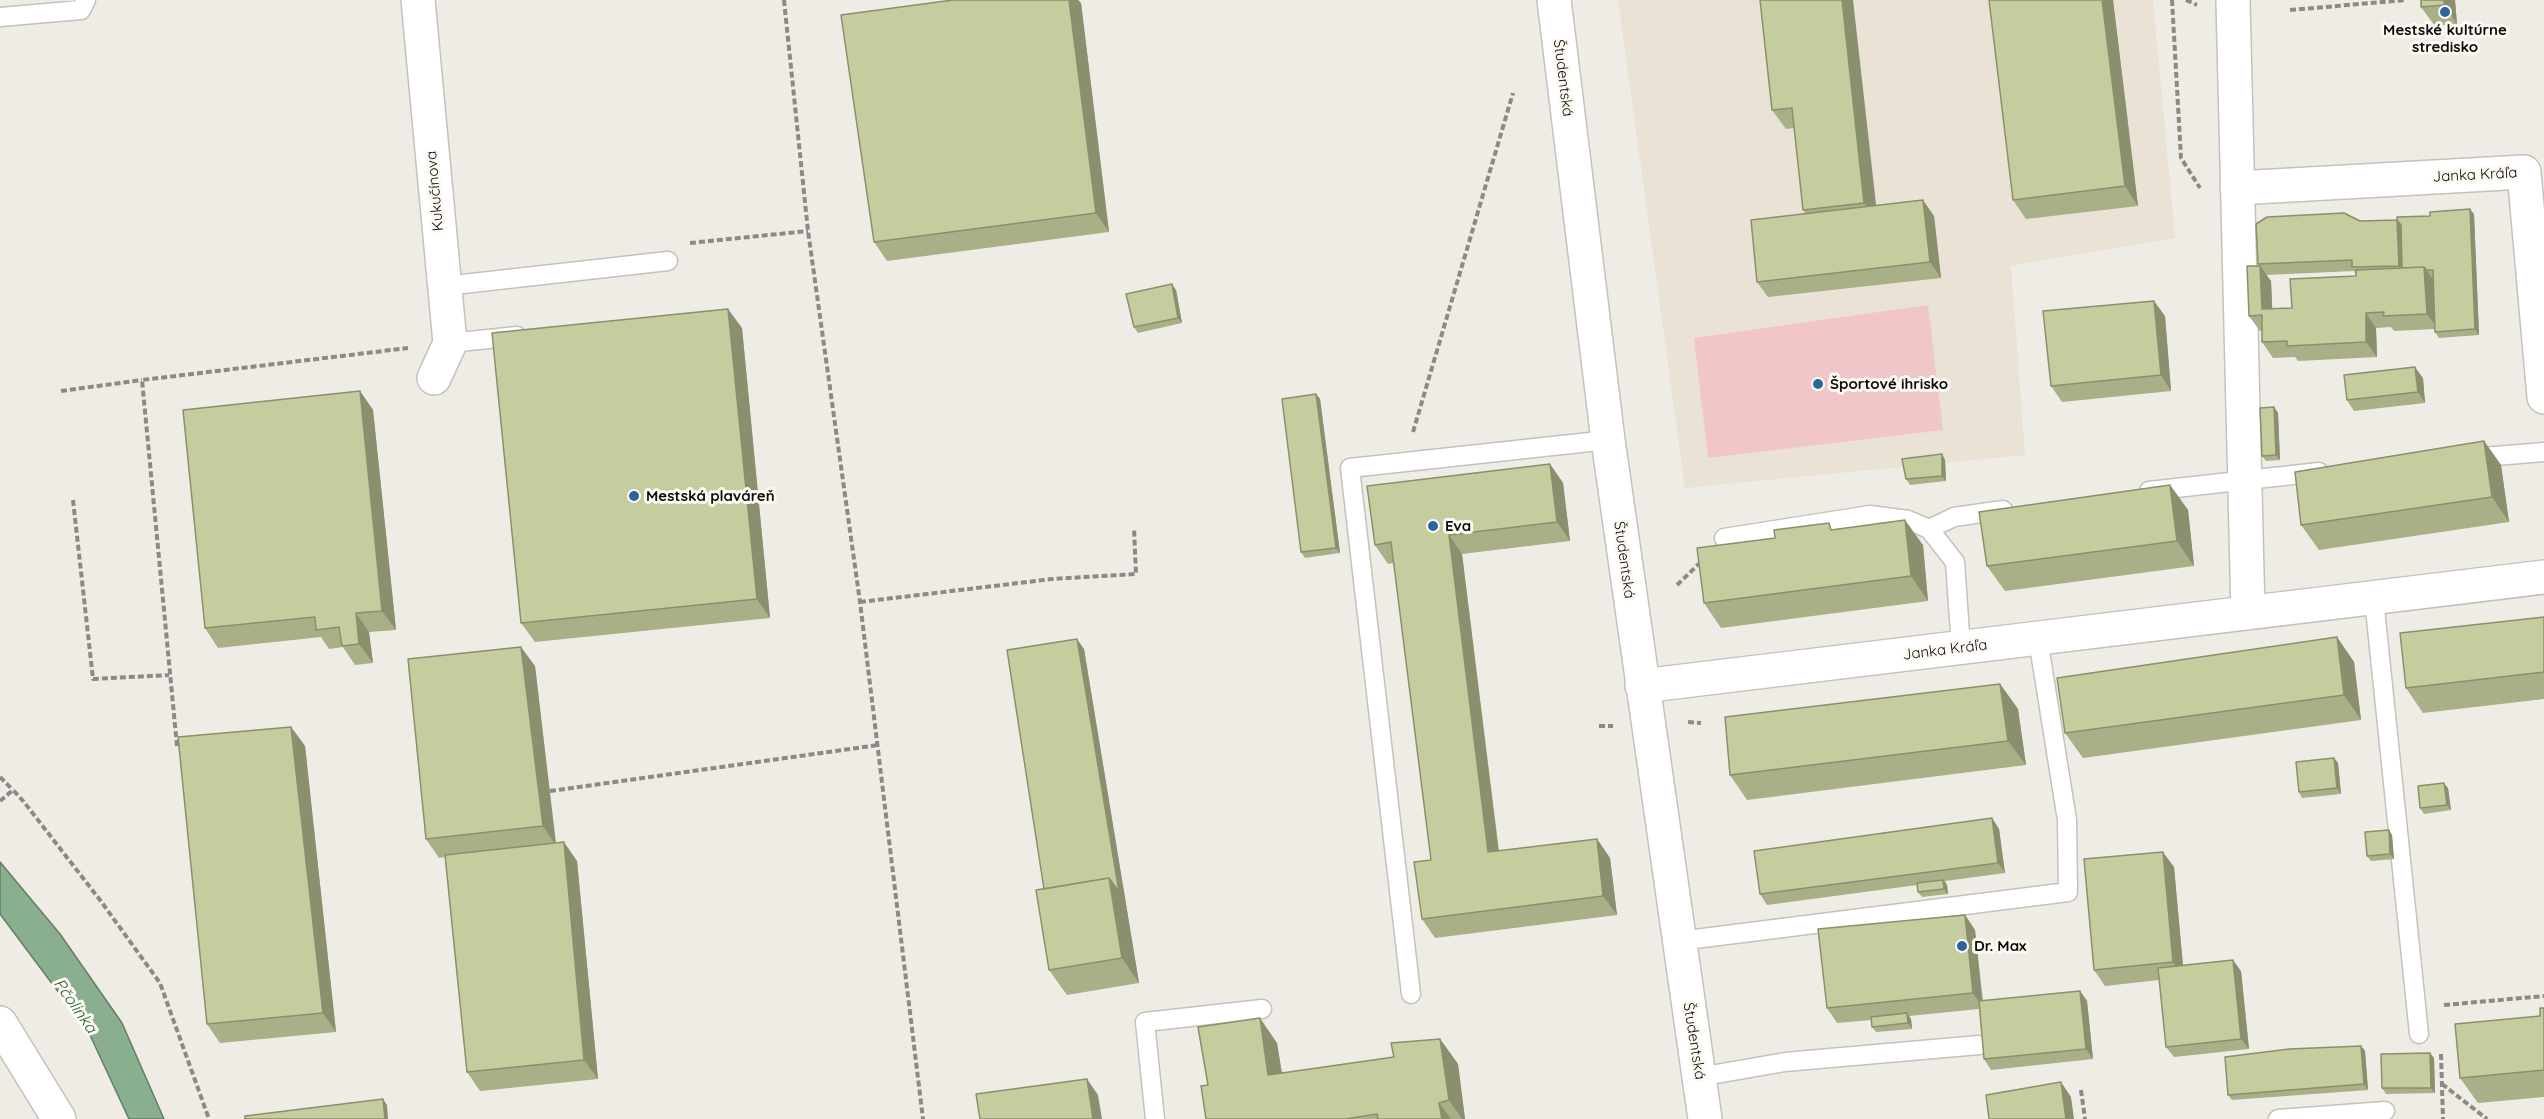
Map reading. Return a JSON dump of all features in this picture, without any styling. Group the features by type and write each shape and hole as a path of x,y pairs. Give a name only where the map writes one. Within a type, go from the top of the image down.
{"street":[{"name":"Kukučínova","path":"418,0 450,343 434,378"},
{"name":"Študentská","path":"1554,0 1608,440 1706,1119"},
{"path":"2233,0 2248,613"},
{"name":"Janka Kráľa","path":"2237,189 2524,172 2544,397"},
{"name":"Janka Kráľa","path":"1642,686 2544,577"},
{"path":"0,1023 59,1119"}],"lane":[{"path":"0,17 81,10 86,0"},
{"path":"445,286 668,261"},
{"path":"450,343 540,334"},
{"path":"1411,994 1350,468 1608,440"},
{"path":"2458,459 2544,452"},
{"path":"2130,493 2341,470"},
{"path":"1929,529 1954,517 2024,506"},
{"path":"1724,538 1870,515 1908,520 1929,529 1955,562 1961,648"},
{"path":"2374,599 2419,1034"},
{"path":"1679,941 2068,892 2067,820 2038,639"},
{"path":"1155,1119 1145,1022 1262,1009"},
{"path":"1699,1077 1785,1062 1978,1045"},
{"path":"2278,1119 2385,1111"}],"path":[{"path":"784,0 808,231 860,602 922,1119"},
{"path":"2172,0 2181,158 2203,193"},
{"path":"2290,10 2406,0"},
{"path":"1404,463 1514,93"},
{"path":"60,391 450,343"},
{"path":"142,380 177,746"},
{"path":"73,500 93,679 169,675"},
{"path":"860,602 1052,579 1136,574 1134,528"},
{"path":"1677,585 1724,538"},
{"path":"1688,722 1701,723"},
{"path":"1599,726 1617,725"},
{"path":"550,791 878,745"},
{"path":"0,777 13,790 100,900 160,983 209,1119"},
{"path":"0,801 13,790"},
{"path":"2416,1008 2544,996"},
{"path":"2419,1034 2441,1051 2443,1119"},
{"path":"2442,1083 2487,1119"},
{"path":"2081,1090 2085,1119"}],"shaded area":[{"path":"1618,0 2153,0 2175,238 2011,266 2025,455 1685,488"},
{"name":"Športové ihrisko","path":"1928,305 1943,430 1708,458 1694,338"}],"water":[{"name":"Pčolinka","path":"0,862 60,934 122,1023 164,1119 129,1119 89,1033 0,914"}],"building":[{"path":"953,0 1069,0 1096,213 874,242 841,15"},
{"path":"1760,0 1842,0 1864,203 1803,210 1792,108 1772,110"},
{"path":"1989,0 2102,0 2125,186 2013,200"},
{"path":"2421,0 2444,0 2444,5 2421,7"},
{"path":"1923,200 1930,262 1757,282 1751,220"},
{"path":"2470,209 2475,329 2435,332 2433,270 2427,270 2424,267 2402,268 2401,225 2397,217 2430,216 2430,212"},
{"path":"2344,213 2360,221 2397,220 2399,266 2352,267 2352,260 2258,264 2256,224 2267,217"},
{"path":"2247,266 2260,266 2262,309 2292,308 2290,279 2356,276 2356,270 2424,267 2427,314 2383,316 2384,312 2366,313 2366,342 2287,346 2287,341 2262,342 2262,315 2249,316"},
{"path":"1172,284 1178,318 1134,327 1126,294"},
{"path":"2154,301 2161,375 2051,386 2043,311"},
{"name":"Mestská plaváreň","path":"728,309 757,599 521,623 492,333"},
{"path":"2415,367 2418,392 2347,400 2344,375"},
{"path":"360,391 382,611 356,613 359,644 342,646 339,627 316,630 315,617 205,628 183,410"},
{"path":"1316,394 1336,548 1301,552 1282,399"},
{"path":"2274,407 2276,455 2262,456 2260,408"},
{"path":"2484,441 2492,497 2301,525 2295,472"},
{"path":"1942,454 1942,476 1906,479 1902,459"},
{"path":"1550,464 1557,522 1449,535 1488,852 1597,839 1603,896 1422,919 1414,862 1431,860 1391,542 1375,545 1367,486"},
{"path":"2170,485 2177,541 1987,566 1979,512"},
{"path":"1905,520 1911,576 1704,603 1697,548 1775,538 1774,530 1829,523 1831,530"},
{"path":"2544,617 2544,672 2406,688 2400,633"},
{"path":"2337,637 2344,695 2065,733 2057,678"},
{"path":"1077,639 1119,892 1109,878 1044,889 1007,650"},
{"path":"521,647 543,826 426,839 408,659"},
{"path":"2000,684 2008,741 1730,775 1725,717"},
{"path":"291,727 323,1013 207,1024 178,737"},
{"path":"2334,758 2337,788 2299,792 2296,762"},
{"path":"2444,783 2447,805 2420,808 2418,786"},
{"path":"1992,818 1998,863 1760,894 1754,851"},
{"path":"2389,830 2390,854 2367,856 2365,832"},
{"path":"564,842 584,1060 467,1072 445,855"},
{"path":"2163,852 2173,962 2094,970 2084,859"},
{"path":"1109,878 1122,958 1049,970 1036,890"},
{"path":"1943,880 1944,889 1918,892 1917,883"},
{"path":"1965,915 1973,993 1827,1008 1818,929"},
{"path":"2233,960 2241,1039 2166,1047 2158,968"},
{"path":"2080,991 2086,1049 1984,1059 1979,1001"},
{"path":"2540,1008 2544,1008 2544,1070 2460,1078 2455,1024 2540,1016"},
{"path":"1907,1013 1908,1023 1872,1027 1871,1017"},
{"path":"1260,1018 1268,1075 1394,1057 1391,1043 1440,1039 1449,1100 1439,1103 1442,1119 1378,1119 1377,1114 1345,1119 1206,1119 1201,1086 1208,1085 1198,1027"},
{"path":"2361,1046 2364,1084 2228,1095 2225,1057 2289,1049"},
{"path":"2430,1053 2431,1088 2382,1088 2381,1054"},
{"path":"1087,1079 1093,1119 980,1119 976,1094"},
{"path":"2061,1082 2066,1119 1989,1119 1986,1095"},
{"path":"383,1099 385,1119 245,1119 245,1116"}],"place":[{"name":"Mestské kultúrne stredisko","path":"2445,12"},
{"name":"Športové ihrisko","path":"1818,384"},
{"name":"Mestská plaváreň","path":"634,496"},
{"name":"Eva","path":"1433,526"},
{"name":"Dr. Max","path":"1962,946"}]}
